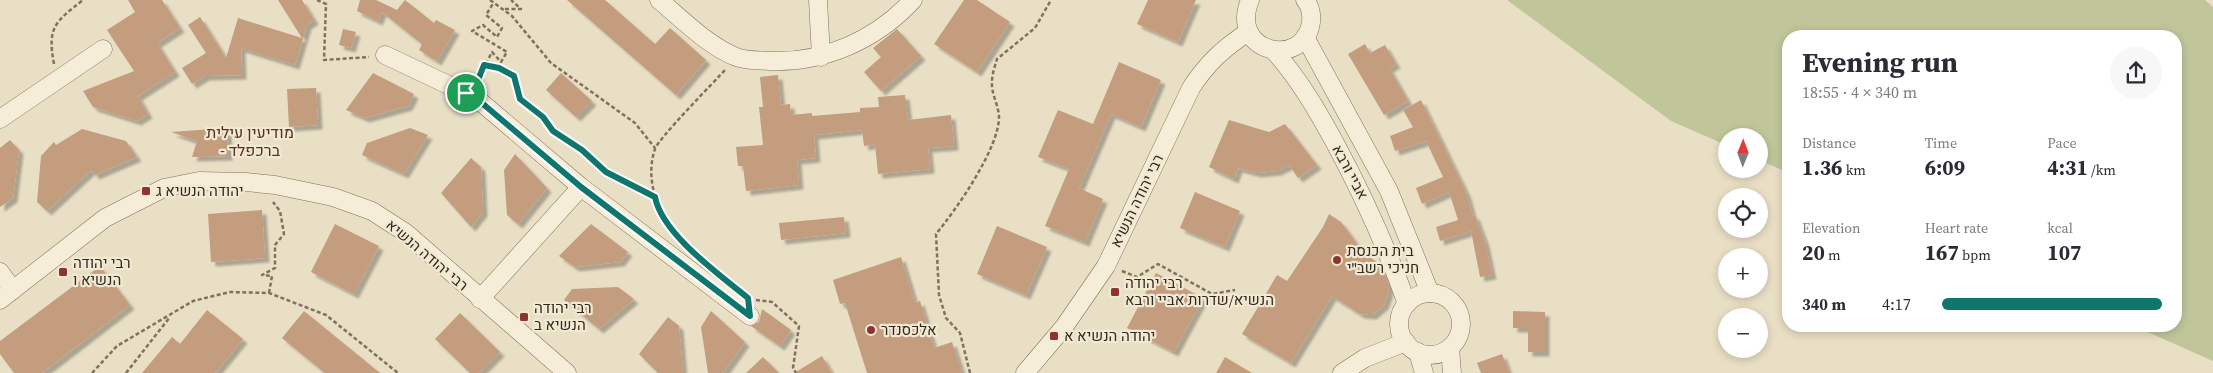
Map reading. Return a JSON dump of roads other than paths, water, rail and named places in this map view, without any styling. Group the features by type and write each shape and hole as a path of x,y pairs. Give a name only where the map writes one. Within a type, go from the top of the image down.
{"street":[{"path":"659,0 711,43 737,57 787,61 821,57 877,31 913,0"},
{"path":"818,0 821,57"},
{"path":"1249,1 1245,21 1248,32 1257,44 1274,51 1295,46 1305,37 1312,19 1305,0"},
{"name":"רבי יהודה הנשיא","path":"1025,373 1070,320 1106,266 1191,88 1204,68 1222,50 1248,32"},
{"name":"אביי ורבא","path":"1305,37 1389,191 1430,294"},
{"path":"0,118 102,49"},
{"name":"אביי ורבא","path":"1274,51 1305,89 1366,202 1390,255 1407,304"},
{"path":"386,55 476,98 581,187 750,316"},
{"name":"רבי יהודה הנשיא","path":"7,295 105,218 164,188 199,181 258,183 333,197 372,211 406,233 567,373"},
{"path":"480,299 581,187"},
{"path":"0,272 7,295"},
{"path":"1342,373 1365,358 1412,347 1436,354 1450,348 1461,332 1459,311 1452,302 1441,295 1422,294 1407,304 1399,323 1401,334 1412,347 1424,373"},
{"path":"1450,348 1452,373"}],"place":[{"name":"יהודה הנשיא ג","path":"146,191"},
{"name":"בית הכנסת חניכי רשב\"י","path":"1337,260"},
{"name":"רבי יהודה הנשיא ו","path":"63,272"},
{"name":"רבי יהודה הנשיא/שדרות אביי ורבא","path":"1115,292"},
{"name":"רבי יהודה הנשיא ב","path":"524,317"},
{"name":"אלכסנדר","path":"871,330"},
{"name":"יהודה הנשיא א","path":"1054,336"}],"district":[{"name":"מודיעין עילית - ברכפלד","path":"250,141"}]}
